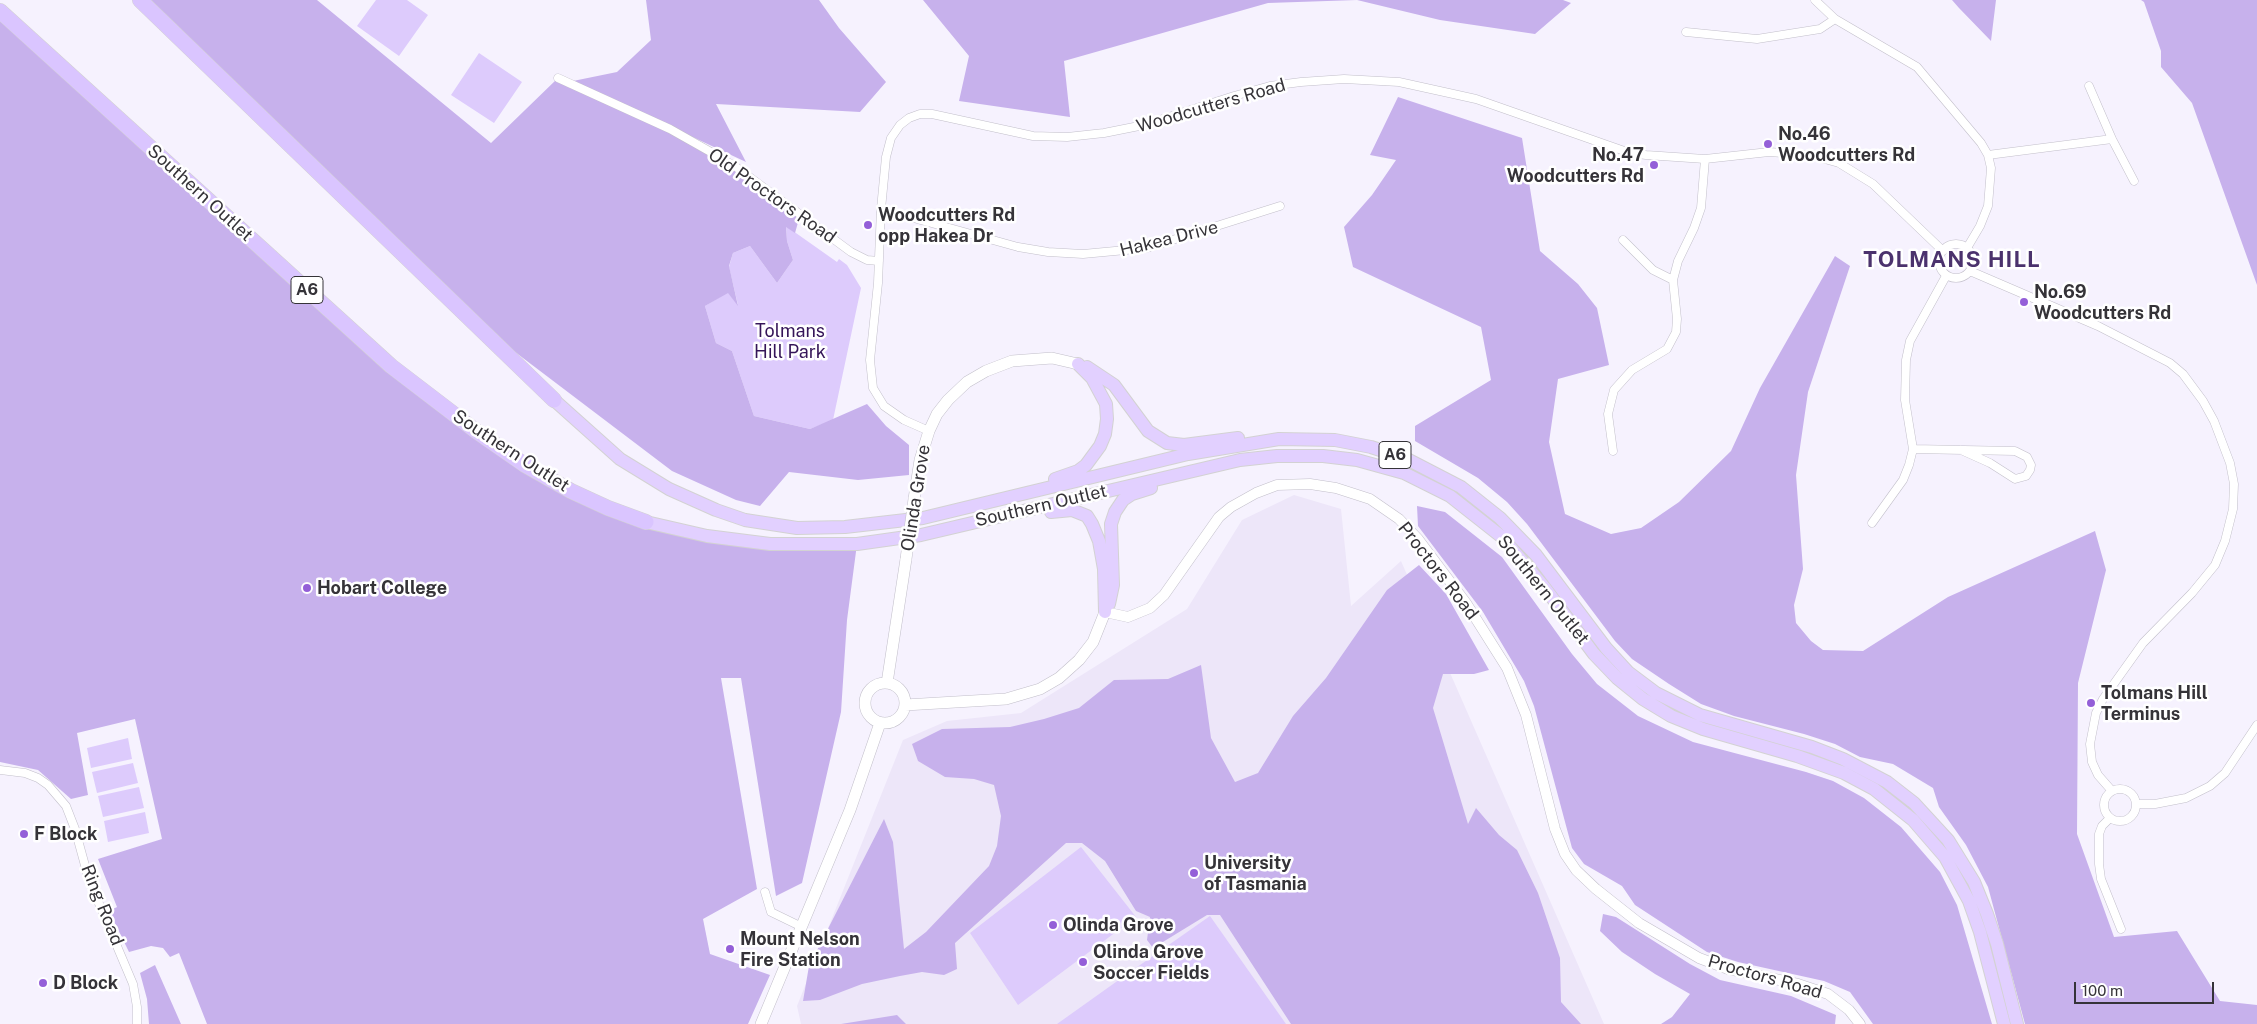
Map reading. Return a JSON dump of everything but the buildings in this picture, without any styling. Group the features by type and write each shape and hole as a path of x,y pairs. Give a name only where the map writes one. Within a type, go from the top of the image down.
{"highway":[{"name":"Southern Outlet","path":"140,0 554,400 620,459 669,489 716,510 745,520 797,528 869,525 923,518 1188,454 1279,439 1316,438 1371,447 1405,458 1447,478 1482,502 1514,531 1541,562 1606,648 1628,672 1656,693 1685,709 1708,718 1828,753 1874,774 1901,793 1937,827 1958,854 1974,882 1987,914 2017,1024"},
{"name":"Southern Outlet","path":"0,11 391,366 476,431 525,465 578,494 608,508 646,522 725,538 770,544 814,546 857,544 894,540 1240,460 1323,456 1375,464 1421,480 1450,496 1477,515 1508,543 1545,588 1594,654 1617,678 1643,700 1672,716 1703,729 1797,756 1844,773 1874,789 1900,809 1936,845 1962,885 1980,932 2004,1024"},
{"path":"554,400 589,424 643,466 701,496 730,507 770,517 800,520 848,520 901,514 932,508 1050,480 1078,471 1093,458 1100,446 1105,434 1107,420 1106,404 1101,391 1092,378 1078,364"},
{"path":"1078,364 1091,368 1114,385 1148,431 1167,443 1184,445 1246,437 1279,439"},
{"path":"1106,612 1111,600 1113,585 1111,524 1115,512 1123,500 1132,494 1147,489 1240,466 1292,456"},
{"path":"814,546 854,549 904,545 1056,511 1072,510 1087,516 1096,532 1104,569 1106,612"}],"main road":[{"name":"Olinda Grove","path":"887,683 923,445 937,414 957,392 979,374 998,365 1012,361 1038,358 1064,360 1078,364"},
{"path":"905,704 1006,699 1049,685 1070,669 1086,652 1093,642 1106,612"},
{"path":"887,683 898,688 902,693 905,704 899,717 894,721 880,723 869,716 865,703 866,696 874,686 887,683"},
{"path":"761,1024 864,773 880,723"}],"street":[{"path":"1815,0 1835,19 1916,67 1981,142 1988,155 1991,182 1988,206 1980,226 1967,248"},
{"path":"1686,32 1757,39 1820,29 1835,19"},
{"name":"Old Proctors Road","path":"558,78 670,129 716,155 736,167 852,252 867,260 879,261"},
{"name":"Woodcutters Road","path":"929,431 894,414 884,406 873,388 870,360 886,157 891,138 900,125 914,115 932,114 1033,136 1087,136 1144,125 1249,91 1316,80 1369,80 1424,86 1476,100 1630,152 1675,158 1705,159 1769,152 1810,155 1839,163 1873,184 1943,250"},
{"path":"2089,86 2112,139 2134,181"},
{"path":"1988,155 2112,139"},
{"path":"1613,451 1608,414 1614,390 1625,376 1663,352 1674,338 1678,319 1673,280 1678,261 1694,228 1701,208 1705,159"},
{"name":"Hakea Drive","path":"881,209 1018,247 1048,252 1083,254 1147,248 1280,206"},
{"path":"1623,240 1653,270 1673,280"},
{"path":"1952,245 1967,248 1972,256 1970,271 1966,275 1956,278 1946,276 1940,267 1939,261 1943,250 1952,245"},
{"path":"1970,271 2098,326 2170,363 2183,374 2203,401 2214,421 2230,463 2234,484 2233,509 2224,544 2215,565 2192,593 2143,643 2103,699 2096,713 2090,744 2092,762 2098,775 2112,791"},
{"path":"1872,523 1903,480 1913,449 1905,400 1906,360 1910,341 1946,276"},
{"path":"1913,449 2000,450 2020,452 2030,460 2030,470 2026,476 2015,479 1990,463 1961,450"},
{"name":"Proctors Road","path":"1106,612 1128,617 1150,608 1164,596 1219,517 1230,507 1256,493 1277,485 1310,484 1336,488 1370,499 1399,519 1418,539 1466,602 1507,668 1526,715 1555,829 1565,854 1576,870 1596,889 1639,923 1698,958 1728,969 1798,984 1828,994 1849,1010 1860,1024"},
{"path":"2136,804 2155,804 2186,798 2210,786 2224,773 2257,725"},
{"name":"Ring Road","path":"0,770 25,773 38,778 48,785 66,806 76,829 89,880 133,984 137,1007 137,1024"},
{"path":"2110,818 2104,805 2106,796 2112,791 2119,789 2129,792 2136,804"},
{"path":"2110,818 2119,820 2129,818 2136,804"},
{"path":"2110,818 2102,826 2099,834 2099,864 2102,884 2121,928"},
{"path":"765,892 772,912 802,927"}],"shaded area":[{"path":"140,0 317,0 491,143 558,78 670,129 750,177 799,219 795,233 786,227 787,241 793,260 777,283 750,246 733,253 729,266 738,306 728,293 705,306 716,343 732,351 754,416 810,429 867,404 886,426 909,445 909,475 858,480 789,472 760,506 736,500 672,471 457,308"},
{"path":"646,0 819,0 839,28 886,82 860,112 716,104 746,162 573,81 617,72 651,40"},
{"path":"923,0 1357,0 1268,3 1064,61 1070,117 959,101 969,56"},
{"path":"1357,0 1563,0 1571,3 1535,34 1440,20"},
{"path":"1952,0 1996,0 1991,41 1959,8"},
{"path":"2141,0 2257,0 2257,285 2192,103 2161,67 2161,51 2144,2"},
{"name":"Hobart College","path":"0,11 391,366 571,491 707,536 857,544 847,620 841,712 802,883 776,896 741,678 721,678 757,889 703,919 710,954 770,975 748,1024 207,1024 179,953 170,957 163,948 151,946 129,952 109,911 117,907 98,859 162,839 135,719 77,733 88,795 71,799 38,770 0,762"},
{"path":"1398,97 1522,138 1540,251 1578,284 1597,308 1609,365 1558,379 1549,442 1565,514 1611,534 1641,528 1679,502 1731,451 1760,388 1835,256 1850,266 1808,392 1796,475 1803,569 1794,605 1796,623 1811,641 1823,650 1863,651 1948,597 2095,531 2106,570 2078,683 2077,834 2114,937 2177,931 2220,1001 2257,1005 2257,1024 2025,1024 1988,887 1966,845 1939,807 1933,788 1893,764 1860,757 1835,744 1804,734 1734,716 1701,704 1669,684 1632,659 1615,641 1527,524 1507,502 1478,478 1415,441 1415,426 1491,380 1481,327 1353,267 1344,227 1372,195 1396,160 1370,155"},
{"name":"University of Tasmania","path":"1294,495 1341,509 1351,606 1401,561 1604,1024 801,1024 797,1006 903,740 947,721 1021,713 1187,609 1242,520"},
{"path":"1417,506 1445,512 1502,557 1572,654 1597,684 1638,716 1693,742 1833,781 1864,798 1901,827 1940,872 1957,905 1992,1024 1873,1024 1850,992 1824,981 1738,962 1707,952 1635,905 1622,886 1584,864 1572,848 1534,706 1524,681 1483,612 1418,526"},
{"path":"1419,565 1446,594 1489,670 1474,674 1443,674 1433,708 1468,824 1476,808 1499,835 1517,850 1538,893 1560,958 1561,1002 1581,1024 1291,1024 1220,915 1207,915 1153,948 1147,940 1150,917 1136,911 1105,861 1082,843 1066,843 955,943 957,969 944,975 922,972 900,976 862,984 820,1000 803,1001 809,966 884,819 893,842 904,949 926,932 989,866 997,846 1001,816 994,785 974,779 945,777 918,761 912,744 942,729 1010,727 1044,719 1079,708 1114,680 1168,679 1201,665 1211,738 1235,782 1258,773 1293,716 1326,678 1387,590"},
{"path":"1603,914 1616,917 1690,964 1720,980 1791,996 1836,1015 1835,1024 1661,1024 1672,1017 1690,994 1622,952 1600,931"},
{"path":"155,965 181,1024 149,1024 147,999 140,973"},
{"path":"897,1015 906,1024 841,1024"}],"green space":[{"path":"376,0 407,0 428,15 399,56 357,26"},
{"path":"479,53 522,82 494,123 451,95"},
{"name":"Tolmans Hill Park","path":"786,226 837,262 839,259 847,265 861,288 833,420 810,429 754,416 732,351 716,343 705,306 728,292 738,305 729,267 733,253 750,246 777,283 793,260 787,241"},
{"path":"128,738 132,759 91,768 87,748"},
{"path":"133,763 138,783 97,793 92,772"},
{"path":"139,787 144,808 103,817 98,796"},
{"path":"145,812 149,833 108,842 104,821"},
{"name":"Olinda Grove","path":"1081,847 1136,917 1018,1005 970,933"},
{"name":"Olinda Grove","path":"1210,916 1286,1024 1057,1024 1123,977"}],"place":[{"name":"No.46 Woodcutters Rd","path":"1768,144"},
{"name":"No.47 Woodcutters Rd","path":"1654,165"},
{"name":"Woodcutters Rd opp Hakea Dr","path":"868,225"},
{"name":"No.69 Woodcutters Rd","path":"2024,302"},
{"name":"Hobart College","path":"307,588"},
{"name":"Tolmans Hill Terminus","path":"2091,703"},
{"name":"F Block","path":"24,834"},
{"name":"University of Tasmania","path":"1194,873"},
{"name":"Olinda Grove","path":"1053,925"},
{"name":"Mount Nelson Fire Station","path":"730,949"},
{"name":"Olinda Grove Soccer Fields","path":"1083,962"},
{"name":"D Block","path":"43,983"}],"district":[{"name":"TOLMANS HILL","path":"1952,260"}]}
